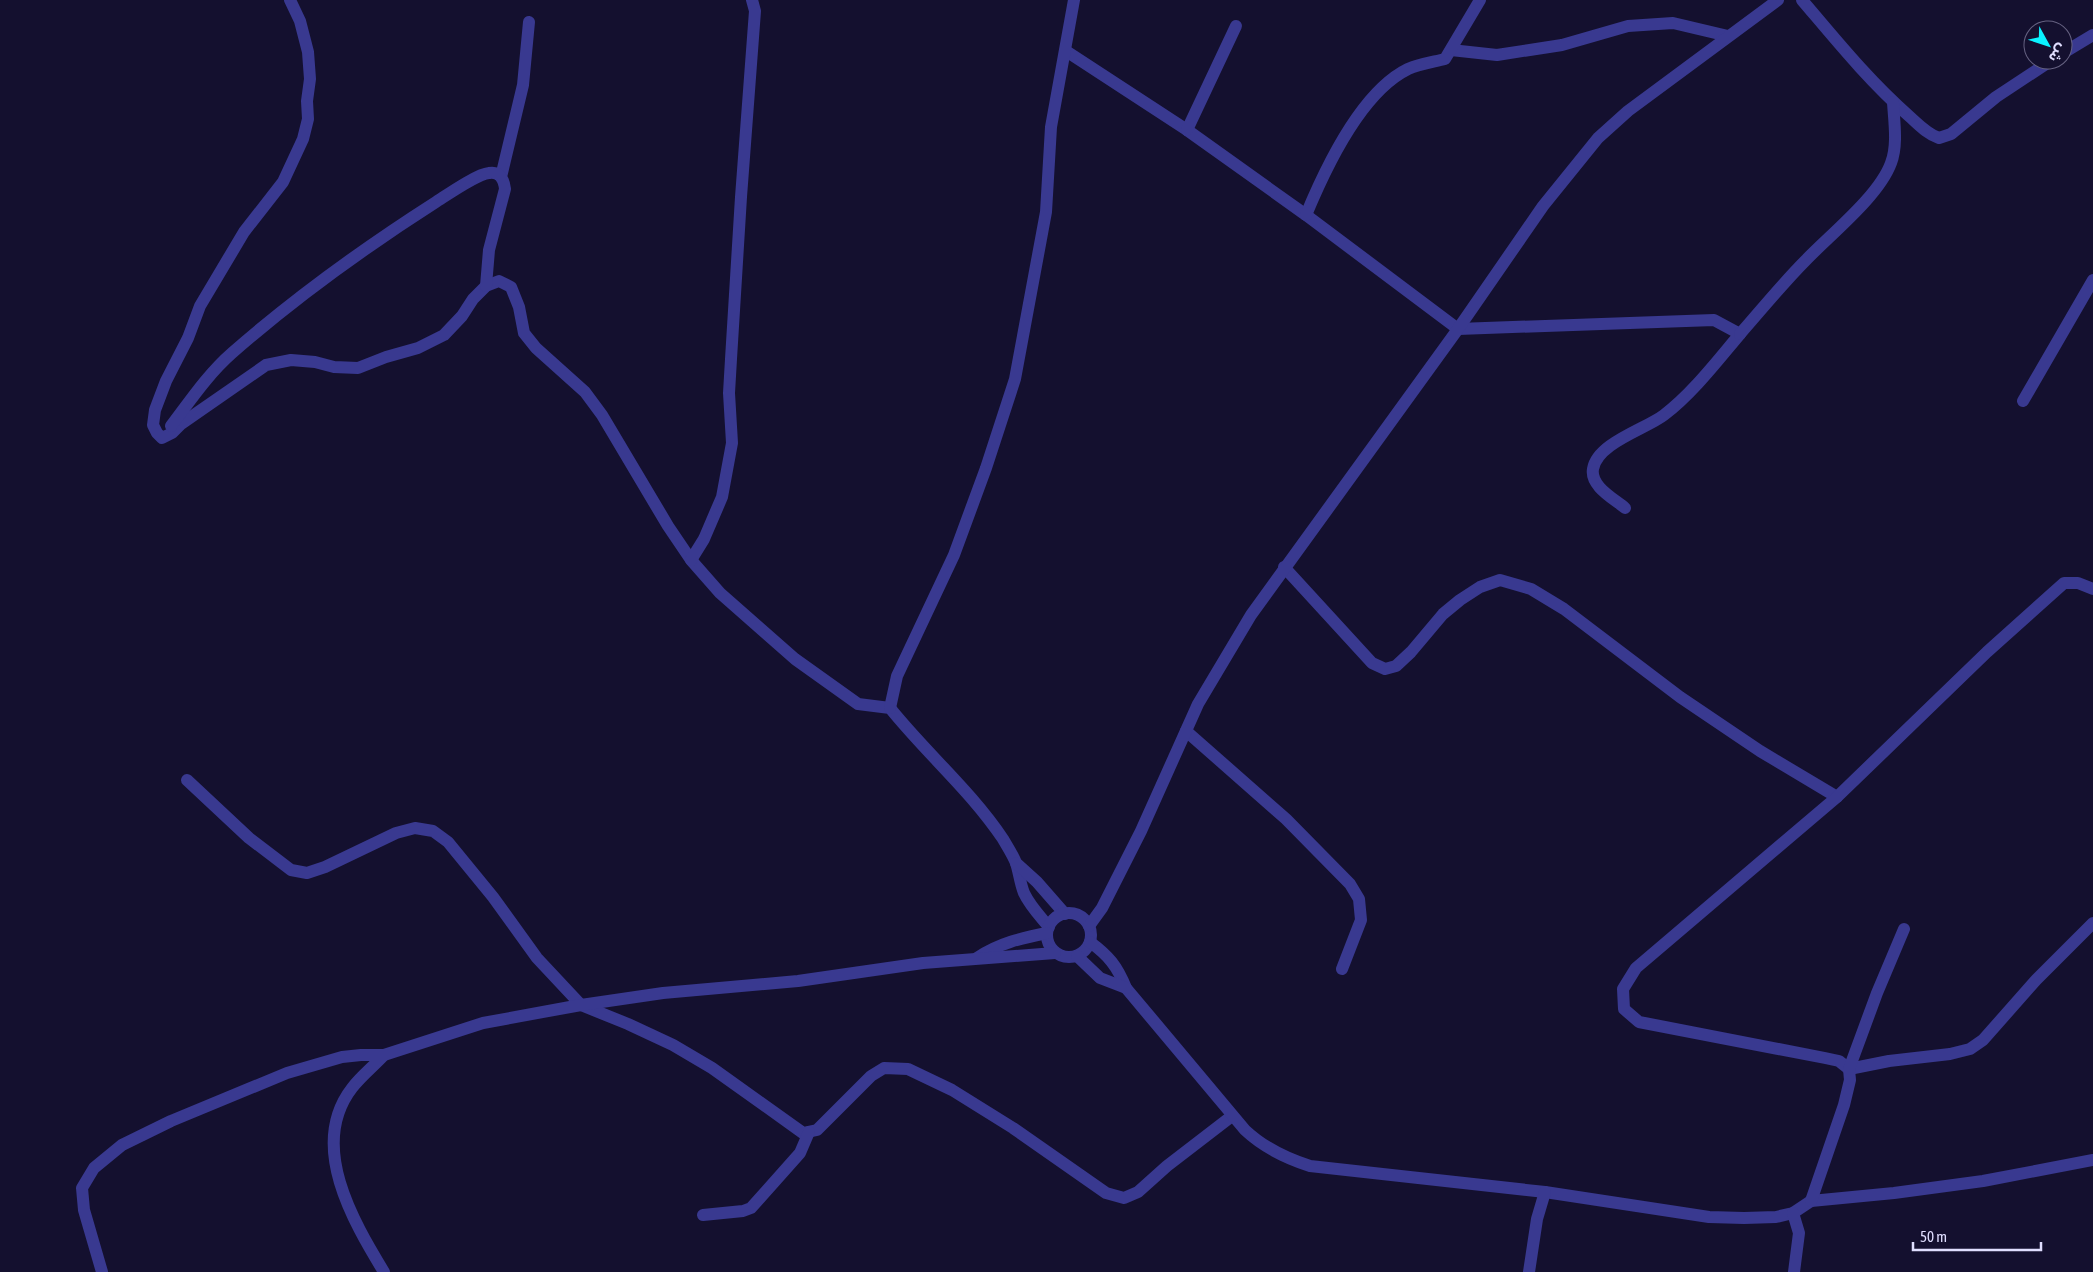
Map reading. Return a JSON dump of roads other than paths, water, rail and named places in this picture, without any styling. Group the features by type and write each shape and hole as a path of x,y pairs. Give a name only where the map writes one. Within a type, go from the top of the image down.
{"street":[{"path":"162,438 153,425 155,410 166,381 188,338 200,306 244,232 282,182 303,139 308,120 307,101 310,79 308,52 300,21 290,0"},
{"path":"691,560 704,540 722,497 732,444 729,393 740,197 755,11 752,0"},
{"path":"890,708 897,676 954,555 986,468 1015,379 1046,212 1051,127 1074,0"},
{"path":"1306,215 1323,173 1364,108 1391,79 1409,68 1445,59 1480,0"},
{"path":"102,1272 84,1210 82,1188 94,1168 122,1145 170,1121 287,1073 342,1058 361,1055 384,1055 483,1023 581,1005 663,993 798,981 923,963 976,958 1022,957 1055,952 1069,957 1077,956 1085,950 1090,942 1089,926 1102,908 1141,831 1198,704 1226,655 1284,567 1458,329 1543,206 1598,138 1656,89 1778,0"},
{"path":"1802,0 1864,72 1893,102 1925,130 1939,138 1944,138 1957,130 1996,97 2037,70"},
{"path":"501,177 523,85 529,22"},
{"path":"1451,50 1497,55 1562,45 1628,26 1673,23 1728,36"},
{"path":"1187,130 1236,26"},
{"path":"2073,47 2093,35"},
{"path":"1066,51 1187,130 1306,215 1458,329 1714,320 1740,334"},
{"path":"1625,508 1598,486 1593,477 1593,467 1601,453 1617,441 1664,415 1706,375 1806,259 1831,237 1861,205 1880,181 1889,167 1894,154 1893,102"},
{"path":"162,438 201,386 230,354 340,266 383,235 460,187 488,172 496,173 501,177 505,189 490,250 486,286"},
{"path":"2023,400 2093,280"},
{"path":"162,438 266,365 291,360 315,362 334,367 358,368 386,357 418,348 444,335 486,286 499,281 511,287 519,308 524,333 536,348 585,392 591,400 691,560 720,594 795,659 858,704 890,708 913,737 944,768 988,818 1016,863 1023,892 1048,930"},
{"path":"1284,567 1372,663 1385,669 1396,666 1411,652 1443,614 1480,587 1500,580 1530,589 1564,609 1680,697 1752,746 1837,797"},
{"path":"2093,589 2078,583 2064,583 1987,652 1837,797 1636,968 1623,989 1624,1009 1639,1022 1839,1061 1850,1069 1889,1061 1950,1054 1970,1049 1983,1040 2036,980 2093,924"},
{"path":"1186,731 1286,819 1350,884 1359,899 1361,920 1342,969"},
{"path":"187,780 249,838 291,870 307,873 325,867 396,833 416,828 433,831 448,842 493,897 537,958 581,1005 628,1024 674,1046 712,1068 802,1133 817,1130 871,1076 884,1068 908,1069 952,1090 1013,1128 1106,1193 1124,1198 1138,1192 1167,1166 1232,1116"},
{"path":"1016,863 1037,882 1065,914"},
{"path":"1055,952 1049,944 1048,930 1053,920 1065,914 1079,916 1089,926"},
{"path":"1811,1202 1844,1105 1850,1080 1850,1069 1877,993 1904,929"},
{"path":"976,958 1003,944 1048,930"},
{"path":"1090,942 1117,966 1126,988 1148,1012 1232,1116 1257,1141 1288,1159 1310,1166 1545,1192 1708,1217 1776,1217 1793,1213 1811,1202 1983,1181 2093,1160"},
{"path":"1077,956 1100,978 1126,988"},
{"path":"384,1055 351,1088 338,1114 333,1156 344,1196 357,1226 384,1272"},
{"path":"702,1215 743,1211 751,1208 800,1152 809,1132"},
{"path":"1529,1272 1537,1219 1545,1192"},
{"path":"1793,1213 1799,1233 1794,1272"}]}
